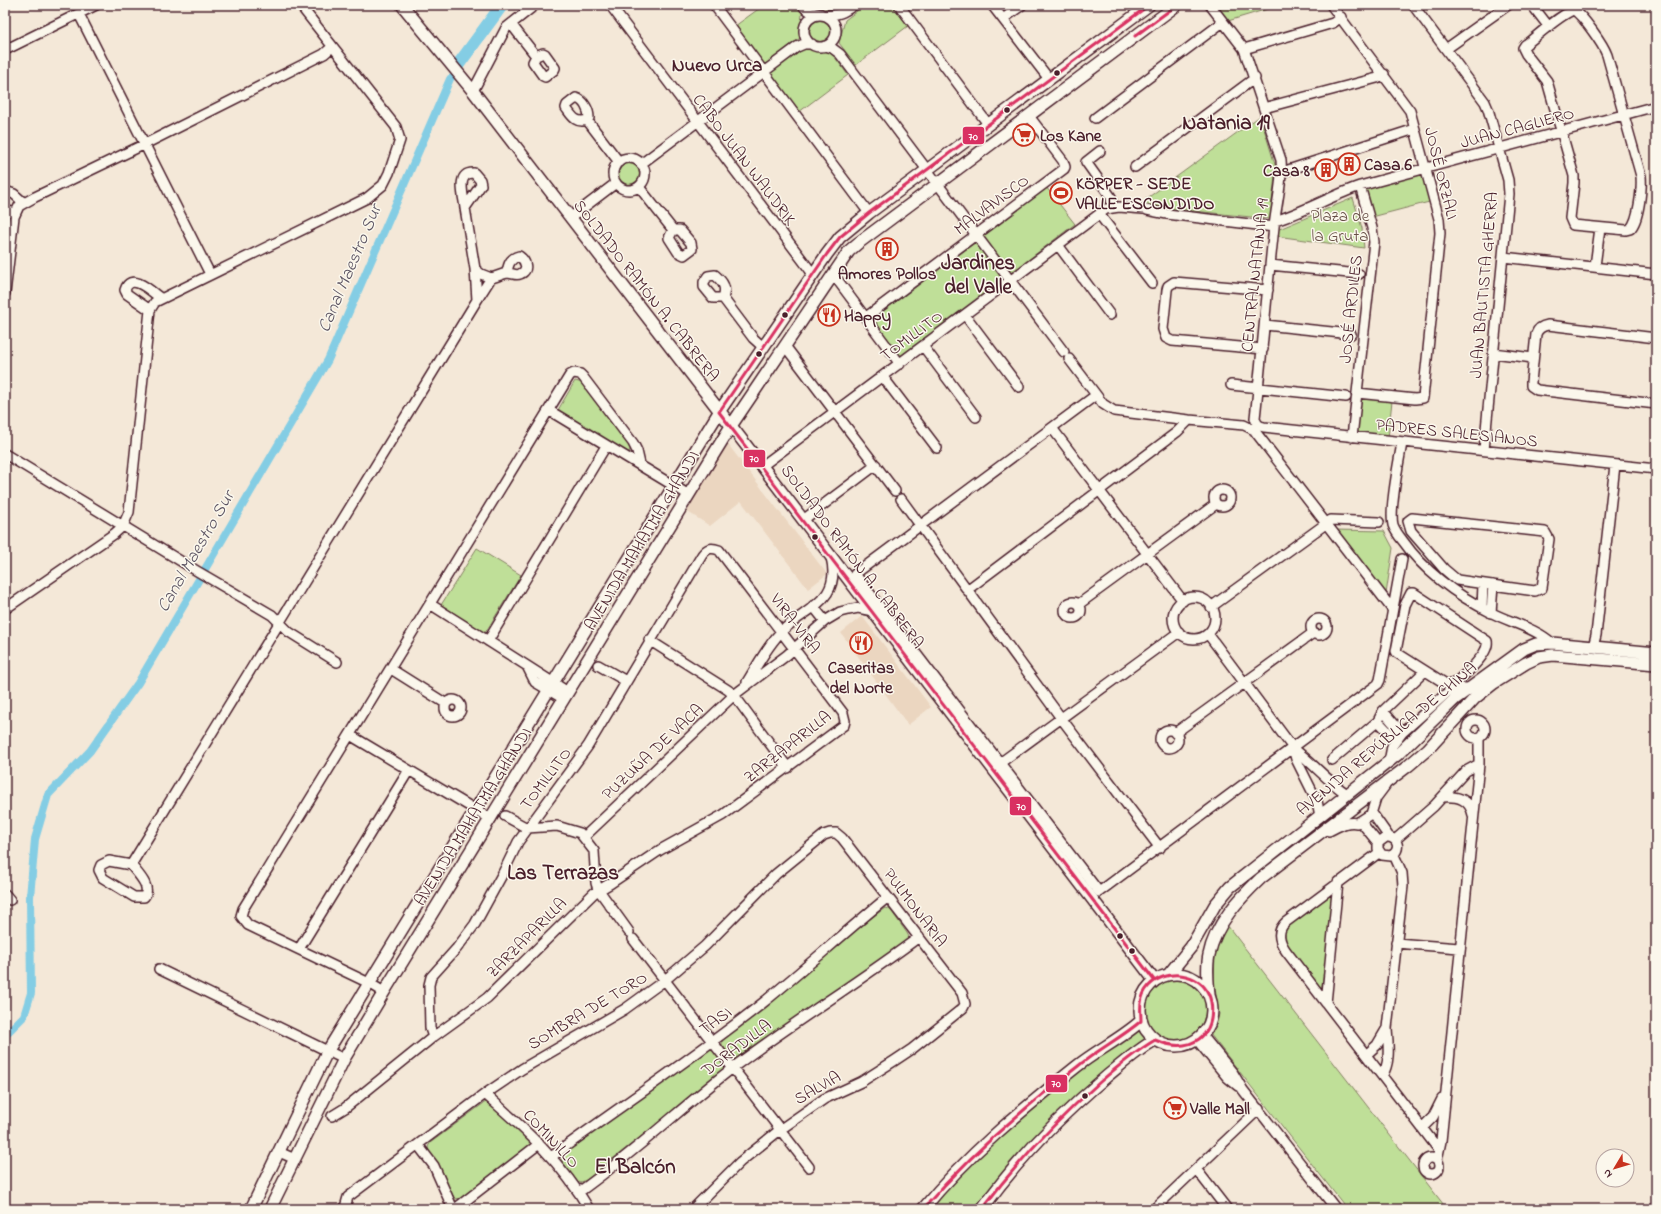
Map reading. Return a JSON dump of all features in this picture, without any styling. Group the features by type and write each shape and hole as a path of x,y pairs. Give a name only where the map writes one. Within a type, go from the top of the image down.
{"main road":[{"name":"SOLDADO RAMÓN A. CABRERA","path":"402,5 473,92 762,466 1154,980"},
{"name":"AVENIDA MAHATMA GHANDI","path":"251,1209 327,1052 552,687 719,412 840,237 926,170 1149,5"},
{"name":"AVENIDA MAHATMA GHANDI","path":"270,1209 344,1059 384,992 731,426 833,274 854,247 1177,5"},
{"name":"AVENIDA REPÚBLICA DE CHINA","path":"1169,974 1191,947 1215,905 1230,887 1389,762 1455,699 1527,647 1536,644 1552,643 1656,653"},
{"name":"AVENIDA REPÚBLICA DE CHINA","path":"1209,995 1209,954 1219,929 1234,906 1256,883 1388,782 1428,749 1475,698 1511,672 1533,659 1553,655 1656,664"},
{"path":"1179,973 1197,980 1209,995 1212,1006 1212,1016 1208,1026 1200,1038 1187,1045 1176,1047 1165,1045 1155,1040 1146,1032 1139,1012 1142,994 1148,986 1154,980 1169,974 1179,973"},
{"path":"923,1209 947,1180 998,1132 1076,1067 1121,1037 1141,1021"},
{"path":"982,1209 1019,1163 1060,1119 1133,1055 1155,1040"}],"street":[{"path":"5,50 96,5"},
{"path":"5,609 114,534 123,526 129,512 150,310 155,302 160,298 367,198 383,185 389,174 400,140 396,127 300,5"},
{"path":"473,92 500,39 511,24 535,5"},
{"name":"CABO JUAN WAUDRIK","path":"610,5 813,274"},
{"path":"714,5 869,213"},
{"path":"899,5 988,124"},
{"path":"992,5 1049,79"},
{"path":"1003,20 1022,5"},
{"name":"CENTRAL NATANIA 19","path":"1210,5 1244,49 1281,160 1282,172 1274,224 1263,349 1255,418 1256,423"},
{"name":"JOSÉ ORZALI","path":"1331,5 1341,17 1380,76 1408,107 1426,168 1440,226 1423,398 1415,400 1357,393"},
{"name":"JUAN BAUTISTA GHERRA","path":"1413,5 1485,102 1509,186 1484,450"},
{"path":"1446,50 1508,5"},
{"path":"1532,5 1549,27"},
{"path":"797,48 801,43 808,21 803,6"},
{"path":"803,6 811,12 823,15 833,21 836,33 831,42 825,46"},
{"path":"808,21 814,16 836,15 850,8"},
{"path":"850,8 839,20 836,33 836,46 840,54 1103,404 1114,411 1244,425 1254,430 1392,609"},
{"path":"1574,10 1579,14 1605,49 1641,180 1635,223 1630,229 1626,230 1573,225 1570,218 1574,176 1547,81 1523,48 1549,27 1568,12 1574,10"},
{"path":"79,14 210,274"},
{"path":"1244,49 1333,23 1341,17"},
{"path":"1095,118 1223,22"},
{"path":"511,24 536,56"},
{"path":"805,33 807,39 812,44"},
{"path":"641,164 804,44 825,46 832,48 840,54"},
{"path":"5,293 15,213 19,206 324,54 332,47"},
{"path":"1264,108 1380,76"},
{"path":"1135,167 1254,78"},
{"name":"JUAN CAGLIERO","path":"1274,224 1360,186 1656,106"},
{"name":"MALVAVISCO","path":"866,317 1064,169 1065,167 1063,161 1028,116"},
{"path":"587,120 619,162"},
{"path":"1282,172 1415,129"},
{"path":"1100,151 1086,162 1111,196 1112,207 1145,209 1175,215 1274,224"},
{"path":"628,158 641,164 645,174 639,187 634,189 624,189 616,183 613,174 614,169 619,162 628,158"},
{"path":"570,218 616,183"},
{"name":"JOSÉ ARDILES","path":"1352,437 1374,242 1372,228 1360,186"},
{"path":"639,187 673,230"},
{"path":"5,191 14,194 24,203"},
{"name":"TOMILLITO","path":"762,466 1099,214 1112,207"},
{"path":"465,208 476,269 477,300"},
{"path":"5,210 15,213"},
{"path":"1099,214 1152,283"},
{"path":"1596,266 1600,228"},
{"path":"1058,245 1110,315"},
{"path":"1503,257 1596,266 1656,274"},
{"path":"1270,265 1359,274"},
{"path":"476,269 481,274 492,278"},
{"path":"131,865 477,300 492,278 507,273"},
{"path":"833,274 900,364"},
{"path":"150,310 126,294 125,290 128,284 131,282 141,283 160,298"},
{"path":"1263,349 1172,341 1166,338 1163,329 1167,290 1168,286 1174,282 1268,290"},
{"path":"724,298 753,338 763,347"},
{"path":"965,315 1019,387"},
{"path":"1265,325 1351,334"},
{"path":"1656,338 1548,325 1543,326 1537,331 1531,382 1531,386 1537,390 1656,404"},
{"path":"786,346 895,491"},
{"path":"923,346 976,417"},
{"path":"1493,353 1533,358"},
{"path":"384,992 369,983 248,925 242,920 242,913 570,376 574,373 580,374 633,443 637,451 640,464"},
{"path":"883,377 937,448"},
{"path":"1231,385 1346,397"},
{"path":"1096,395 855,574 1099,892 1378,684 1380,680 1402,559"},
{"path":"550,411 689,495"},
{"path":"967,590 1177,432 1189,420"},
{"name":"PADRES SALESIANOS","path":"1256,423 1264,427 1402,443 1484,450 1656,469"},
{"path":"1052,428 1183,601"},
{"path":"1402,443 1393,512 1394,525 1408,548 1432,573 1459,594 1491,613 1538,633 1552,643"},
{"path":"488,641 606,446"},
{"path":"5,454 197,572 272,615 279,624 289,632 337,662"},
{"path":"803,520 876,465"},
{"path":"1593,647 1596,635 1615,465"},
{"path":"900,499 1061,718 1160,848"},
{"path":"1079,604 1216,504"},
{"path":"1412,518 1541,531 1548,535 1549,539 1542,588 1536,590 1483,584 1457,580 1444,569 1411,531 1408,526 1409,519 1412,518"},
{"path":"1211,607 1325,523 1336,519 1379,522"},
{"name":"TOMILLITO","path":"433,1037 430,1028 429,985 431,977 457,948 475,924 518,842 581,756 649,640 705,550 715,548"},
{"name":"VIRA-VIRA","path":"715,548 723,554 795,648 843,713 845,721"},
{"path":"743,688 782,631 827,594 834,570 830,556"},
{"path":"1482,608 1483,584"},
{"path":"1491,613 1493,585"},
{"path":"1411,593 1485,639 1488,644 1479,660 1454,684 1446,684 1425,671 1396,651 1405,605 1411,593"},
{"path":"1192,598 1199,598 1211,607 1215,617 1214,624 1208,634 1202,638 1189,638 1178,632 1175,626 1174,614 1176,608 1183,601 1192,598"},
{"path":"430,604 527,666 552,687 566,696"},
{"path":"813,606 825,621"},
{"path":"743,688 795,648 825,621 840,612 858,608 873,611"},
{"path":"1000,763 1178,632"},
{"path":"1175,733 1313,632"},
{"path":"1208,634 1293,748 1304,756 1333,784 1348,794"},
{"path":"649,640 728,690 788,768"},
{"path":"598,665 626,681"},
{"path":"391,669 445,703"},
{"path":"1332,760 1378,721 1383,711 1425,671"},
{"name":"PUZUÑA DE VACA","path":"584,837 743,688"},
{"path":"1389,762 1392,746 1399,737 1448,692 1462,688 1470,688"},
{"path":"1383,711 1390,720 1399,737"},
{"name":"ZARZAPARILLA","path":"332,1116 345,1108 433,1037 487,998 598,890 660,850 714,821 841,728 845,721"},
{"path":"1378,721 1399,737"},
{"path":"350,735 491,819"},
{"path":"1437,1160 1474,817 1479,764 1479,738"},
{"path":"1293,748 1296,759 1317,800 1320,816"},
{"path":"1439,1150 1282,946 1279,933 1282,926 1286,922 1379,848 1382,838 1392,838 1409,829 1443,797 1466,771 1479,764"},
{"path":"299,949 409,770"},
{"path":"1305,844 1344,823 1361,822 1372,813 1376,798 1388,782"},
{"path":"1443,797 1458,796 1466,801 1470,806 1474,817"},
{"path":"1361,822 1379,848 1388,857 1394,855 1398,846 1372,813"},
{"path":"505,816 527,828 564,827 580,833 584,837 594,851 596,883 598,890 631,936 809,1167"},
{"name":"PULMONARIA","path":"836,833 842,838 962,993 965,1004"},
{"name":"SOMBRA DE TORO","path":"346,1207 348,1197 485,1094 541,1056 625,1009 665,980 705,946 758,891 791,861 824,835 836,833"},
{"path":"1382,1076 1386,1071 1388,1059 1387,1028 1403,886 1402,873 1394,855"},
{"path":"109,861 131,865 145,883 147,890 144,897 134,897 103,878 100,870 101,866 109,861"},
{"path":"1326,1003 1338,882"},
{"name":"TASI","path":"551,1157 619,1107 713,1042 769,998 888,897"},
{"name":"DORADILLA","path":"579,1192 638,1147 763,1045 919,937"},
{"path":"1396,943 1459,948"},
{"path":"159,969 344,1059"},
{"name":"SALVIA","path":"693,1209 740,1162 781,1129 824,1099 861,1082 894,1061 959,1012 965,1004"},
{"path":"1366,1055 1377,1045 1387,1028"},
{"path":"1200,1038 1212,1058 1227,1077 1244,1090"},
{"path":"1200,1038 1233,1073 1244,1090 1336,1209"},
{"path":"1422,1128 1436,1113 1446,1086"},
{"name":"COMINILLO","path":"485,1094 551,1157 579,1192 585,1207"},
{"path":"1154,1209 1259,1109"},
{"path":"418,1145 434,1166 454,1209 539,1144"},
{"path":"279,1152 295,1159"},
{"path":"1196,1169 1227,1209"}],"shaded area":[{"path":"727,443 827,574 808,589 741,501 710,526 683,509"},
{"path":"862,616 931,707 908,725 841,633"}],"green space":[{"path":"764,5 796,5 802,13 800,38 764,65 735,26"},
{"path":"813,5 846,5 838,11"},
{"path":"865,5 892,5 908,26 856,65 839,43 845,20"},
{"path":"1215,5 1281,5 1228,21"},
{"path":"820,16 831,20 835,31 831,42 820,46 809,42 805,31 809,20"},
{"path":"807,46 831,52 848,75 799,112 770,73"},
{"path":"1260,116 1276,168 1270,219 1147,206 1146,199"},
{"path":"629,158 638,161 642,165 645,174 642,183 638,187 629,190 620,187 616,183 613,174 616,165 620,161"},
{"path":"1423,172 1433,201 1372,217 1364,190"},
{"path":"1046,187 1075,224 1011,273 982,237"},
{"name":"Plaza de la Gruta","path":"1353,198 1362,228 1364,248 1276,236 1277,230"},
{"path":"976,242 1004,279 901,356 873,319"},
{"path":"575,381 583,383 631,448 628,454 558,410"},
{"path":"1361,397 1392,401 1388,438 1356,434"},
{"path":"1336,530 1384,531 1393,548 1386,594"},
{"path":"477,548 521,575 485,633 441,605"},
{"path":"1330,893 1334,894 1321,992 1287,946 1285,933 1287,927"},
{"path":"885,908 892,912 909,937 903,944 737,1060 734,1060 722,1045 722,1041 773,1001 851,933"},
{"path":"1227,925 1447,1209 1347,1209 1210,1034 1216,1026 1219,1014 1214,982 1215,953"},
{"path":"1173,975 1186,978 1196,985 1203,995 1206,1008 1203,1021 1196,1031 1186,1038 1173,1041 1160,1038 1150,1031 1143,1021 1140,1008 1143,995 1150,985 1160,978"},
{"path":"1138,1031 1144,1035 1145,1039 1143,1043 978,1209 930,1209 949,1187 991,1144 1036,1104 1127,1037"},
{"path":"710,1049 713,1049 727,1064 725,1070 586,1180 579,1183 562,1161 561,1155"},
{"path":"487,1102 530,1141 532,1145 462,1198 455,1199 430,1155 428,1147 430,1143"}],"waterway":[{"name":"Canal Maestro Sur","path":"458,65 502,5"},
{"name":"Canal Maestro Sur","path":"5,1035 24,1016 31,993 30,897 35,839 48,795 90,751 138,683 328,360 450,79"}],"transit line":[{"name":"70","path":"1149,5 869,213 840,237 719,412 1154,980"},
{"name":"70","path":"1135,36 1177,5"},
{"name":"70","path":"923,1209 959,1170 996,1134 1056,1083 1141,1021 1141,1005 1144,994 1149,986 1155,981 1164,977 1182,975 1191,977 1199,982 1209,995 1212,1010 1209,1026 1205,1033 1194,1042 1177,1046 1155,1040 1126,1060 1106,1076 1023,1158 982,1209"}],"place":[{"name":"Los Kane","path":"1024,135"},
{"name":"Casa 6","path":"1349,164"},
{"name":"Casa 8","path":"1326,170"},
{"name":"KÖRPER - SEDE VALLE ESCONDIDO","path":"1061,193"},
{"name":"Amores Pollos","path":"887,249"},
{"name":"Happy","path":"829,315"},
{"name":"Caseritas del Norte","path":"861,643"},
{"name":"Valle Mall","path":"1175,1108"}],"district":[{"name":"Nuevo Urca","path":"717,64"},
{"name":"Natania 19","path":"1226,122"},
{"name":"Jardines del Valle","path":"978,274"},
{"name":"Las Terrazas","path":"563,872"},
{"name":"El Balcón","path":"635,1166"}]}
